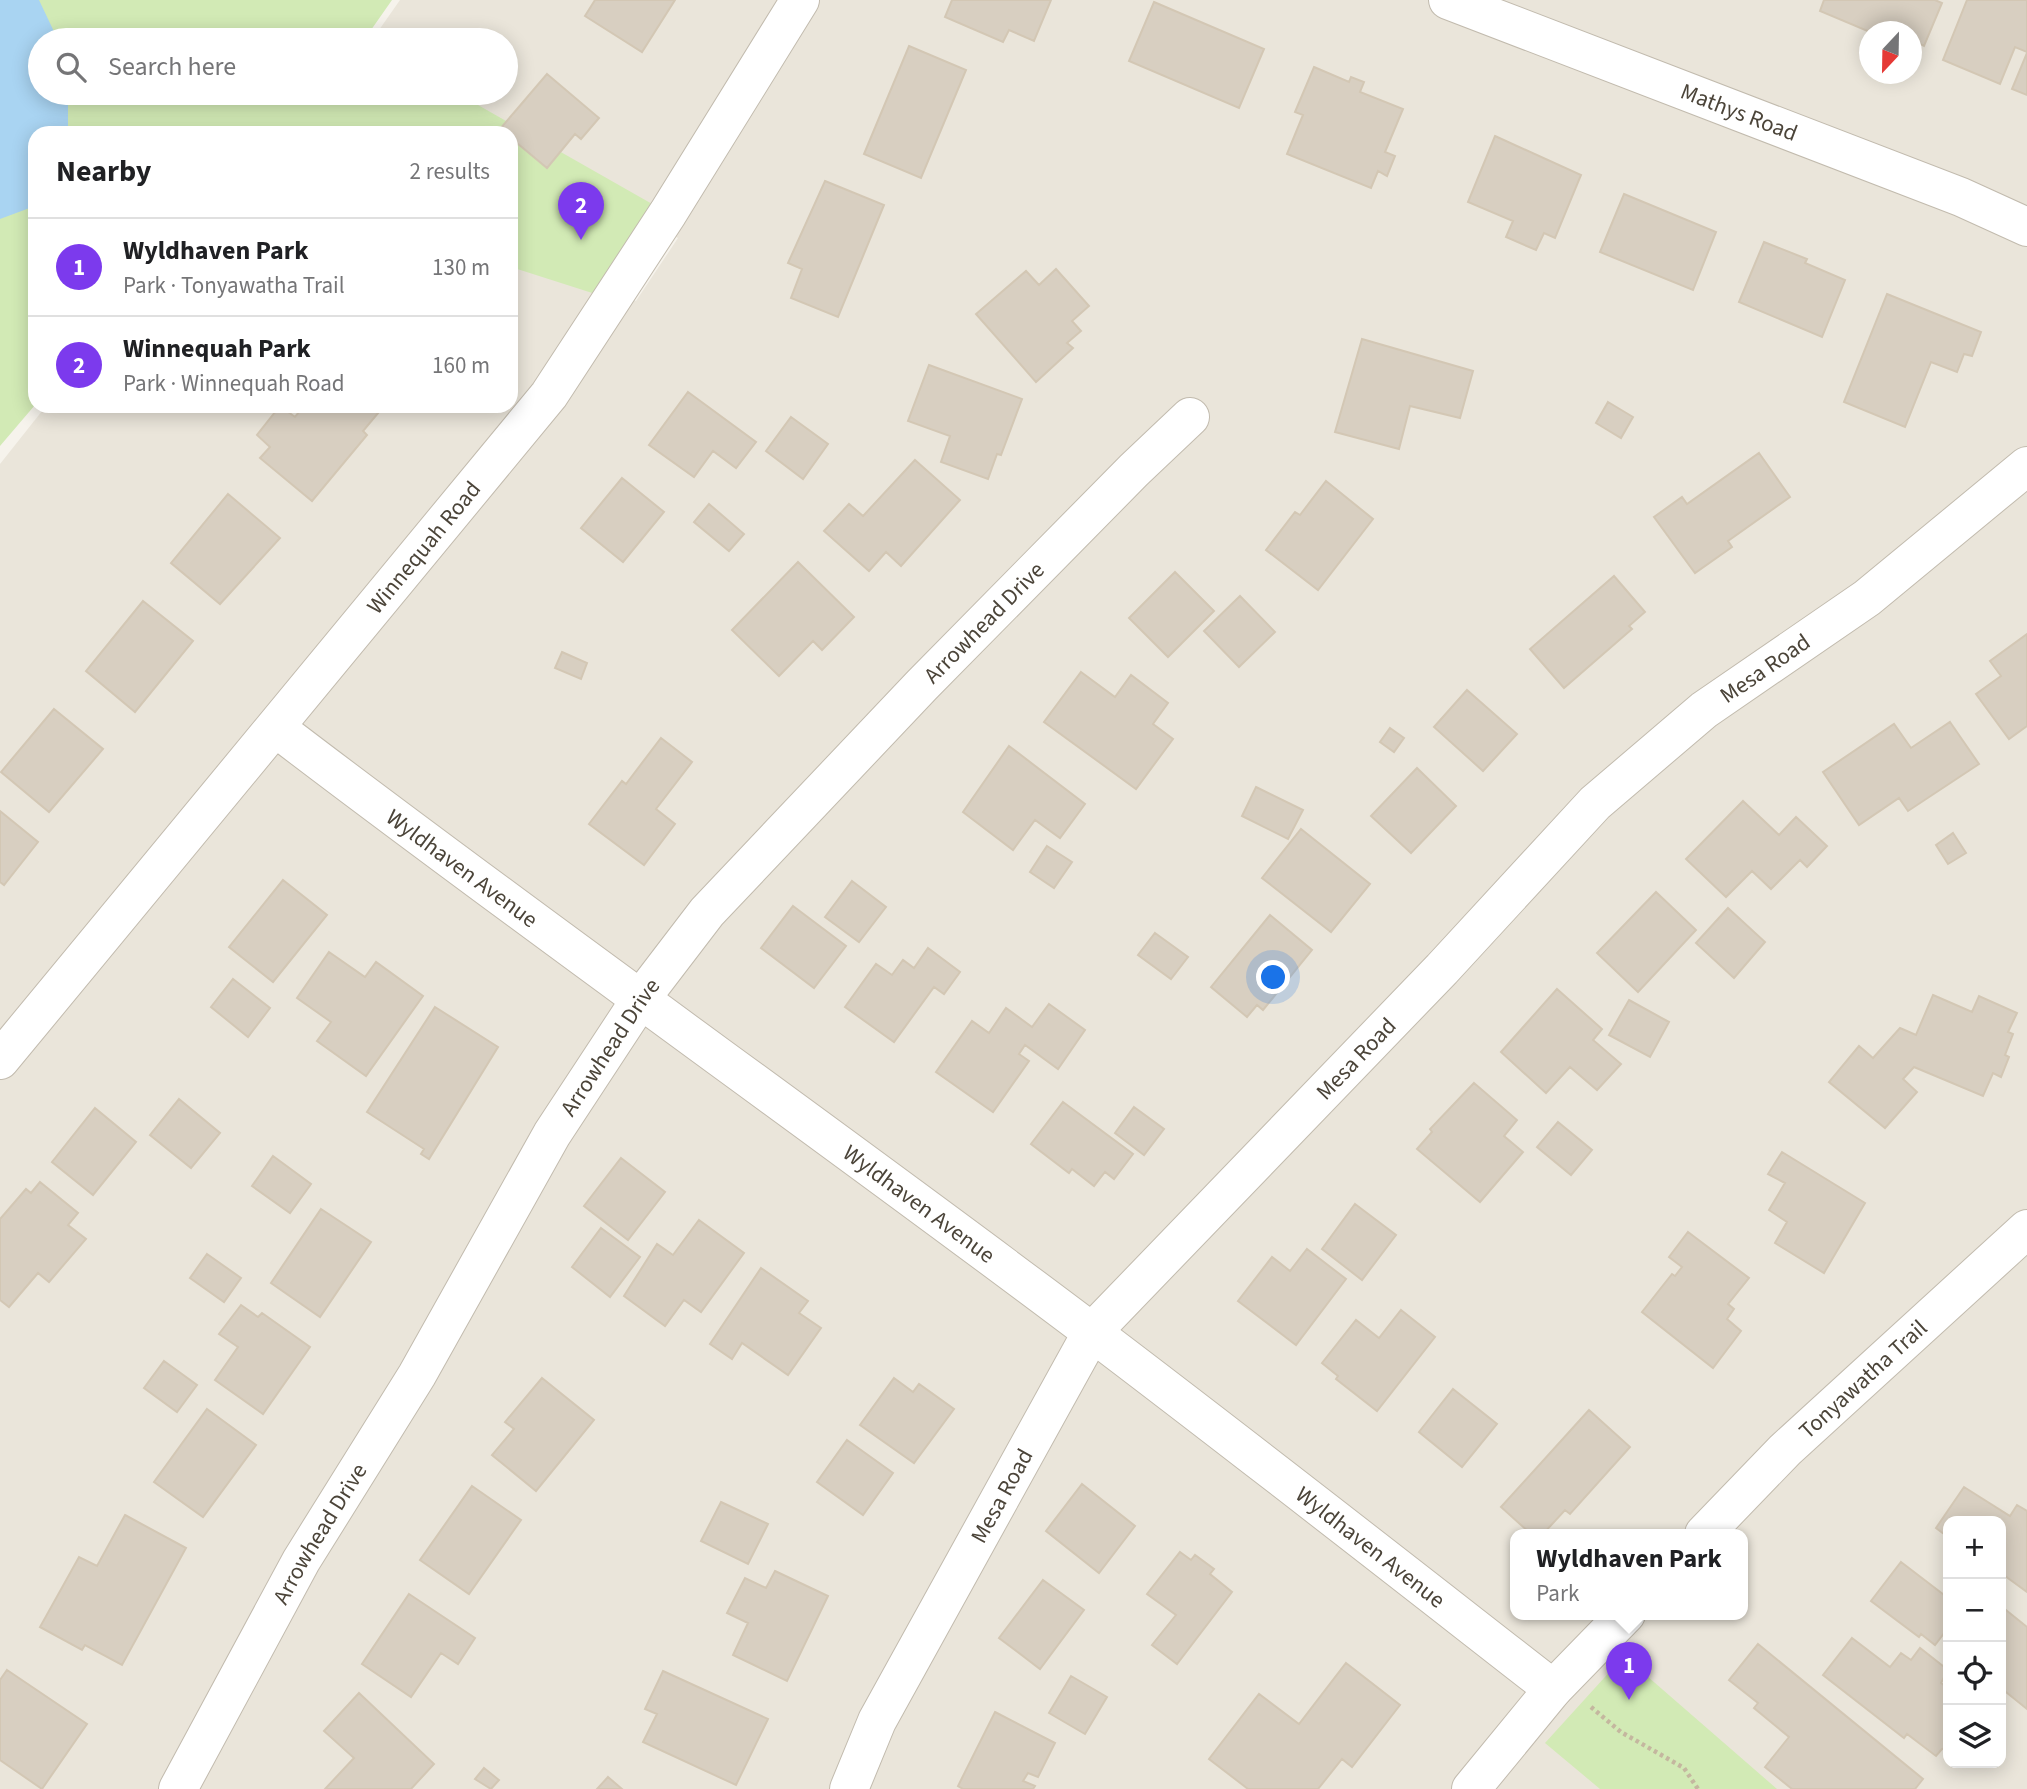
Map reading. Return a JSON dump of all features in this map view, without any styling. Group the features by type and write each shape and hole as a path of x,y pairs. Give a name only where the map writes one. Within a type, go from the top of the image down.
{"street":[{"name":"Winnequah Road","path":"0,1060 549,395 668,213 800,0"},
{"name":"Mathys Road","path":"1448,0 1961,197 2027,228"},
{"name":"Arrowhead Drive","path":"178,1789 301,1561 417,1375 552,1134 642,998 708,912 922,685 1134,470 1190,418"},
{"name":"Mesa Road","path":"849,1789 877,1721 1092,1332 1442,969 1595,803 1704,710 1867,598 2026,469"},
{"name":"Wyldhaven Avenue","path":"276,728 497,897 642,998 1092,1332 1557,1685"},
{"name":"Tonyawatha Trail","path":"1709,1529 1785,1450 2027,1229"},
{"path":"1471,1789 1557,1685 1620,1620"}],"path":[{"path":"1557,1685 1621,1732 1684,1768 1698,1789"}],"shaded area":[{"path":"400,0 2027,0 2027,1789 0,1789 0,464 40,413 518,413 518,256 636,301 678,238 518,143 518,126 497,126 456,105 518,105 518,28 380,28"}],"green space":[{"path":"0,0 392,0 372,28 28,28 28,105 478,105 515,126 28,126 28,413 0,446"},
{"path":"518,128 668,213 611,299 518,269"},
{"path":"1624,1656 1777,1789 1600,1789 1545,1743"}],"water":[{"path":"0,0 39,0 52,28 28,28 28,105 68,105 68,126 28,126 28,209 0,219"}],"building":[{"path":"595,0 675,0 642,52 585,16"},
{"path":"952,0 1051,0 1034,41 1009,30 1003,42 945,17"},
{"path":"1824,0 1935,0 1942,3 1924,46 1922,21 1859,21 1859,27 1820,11"},
{"path":"1967,0 2027,0 2027,52 2015,47 2000,84 1943,60"},
{"path":"1154,2 1264,49 1239,108 1129,61"},
{"path":"909,46 966,70 921,178 864,154"},
{"path":"2027,53 2027,95 2012,89"},
{"path":"1314,67 1349,82 1351,77 1364,82 1360,92 1403,109 1385,152 1395,156 1387,176 1378,171 1371,188 1287,154 1303,115 1295,112"},
{"path":"547,74 599,118 581,139 575,134 547,168 518,144 518,126 503,126"},
{"path":"1495,136 1581,175 1555,238 1544,233 1536,250 1506,237 1513,221 1468,202"},
{"path":"825,181 884,205 838,317 791,298 802,269 788,263"},
{"path":"1624,194 1716,232 1693,290 1600,252"},
{"path":"1764,242 1807,259 1805,263 1845,280 1822,337 1739,302"},
{"path":"1056,269 1089,306 1072,321 1081,331 1067,343 1073,348 1036,382 976,314 1026,271 1039,285"},
{"path":"1887,294 1981,332 1972,356 1964,354 1957,372 1931,362 1905,427 1844,402"},
{"path":"1362,339 1473,371 1460,418 1410,406 1399,449 1335,432"},
{"path":"929,365 1022,399 1001,455 997,454 988,479 941,462 950,436 908,421"},
{"path":"688,392 756,442 736,468 713,451 694,477 649,445"},
{"path":"1608,402 1633,417 1621,438 1596,423"},
{"path":"274,413 290,413 295,417 298,413 378,413 363,431 367,435 312,501 260,458 270,447 257,435"},
{"path":"791,417 828,444 803,479 766,451"},
{"path":"1759,453 1790,497 1728,541 1732,547 1695,573 1654,517 1682,497 1687,504"},
{"path":"915,460 960,500 901,566 886,552 869,571 824,531 849,504 863,516"},
{"path":"622,478 664,512 623,562 581,528"},
{"path":"1326,481 1373,519 1318,590 1266,550 1295,512 1300,515"},
{"path":"228,494 280,538 220,604 171,563"},
{"path":"709,504 744,534 729,551 694,522"},
{"path":"798,562 854,617 822,650 813,641 779,676 732,630"},
{"path":"1175,572 1214,611 1168,657 1129,618"},
{"path":"1614,576 1645,612 1629,626 1632,629 1564,688 1530,649"},
{"path":"1240,596 1275,632 1239,667 1204,631"},
{"path":"143,601 193,641 135,712 86,671"},
{"path":"2027,634 2027,726 2009,739 1976,694 2001,676 1990,661"},
{"path":"562,652 587,663 581,679 555,668"},
{"path":"1081,672 1115,697 1131,675 1168,703 1153,724 1173,739 1136,789 1044,722"},
{"path":"1467,690 1517,734 1483,771 1434,727"},
{"path":"54,709 103,749 49,812 1,772"},
{"path":"1950,722 1979,764 1908,811 1899,798 1859,825 1823,772 1894,724 1911,748"},
{"path":"1390,728 1404,738 1394,752 1380,742"},
{"path":"661,738 692,762 656,809 675,824 644,865 589,824 622,781 626,784"},
{"path":"1009,746 1085,804 1060,838 1035,820 1013,850 963,812"},
{"path":"1417,768 1456,806 1411,853 1371,816"},
{"path":"1256,787 1303,810 1288,839 1242,816"},
{"path":"1743,801 1779,835 1796,817 1827,846 1807,867 1800,860 1771,889 1752,871 1726,897 1686,859"},
{"path":"0,811 38,842 4,885 0,882"},
{"path":"1301,829 1370,884 1331,932 1262,878"},
{"path":"1953,833 1966,853 1948,864 1936,845"},
{"path":"1047,846 1072,862 1054,888 1030,872"},
{"path":"283,880 327,915 273,982 229,947"},
{"path":"852,881 886,907 859,942 825,917"},
{"path":"1656,892 1696,930 1638,992 1597,953"},
{"path":"793,906 846,946 814,988 761,948"},
{"path":"1728,908 1765,942 1734,978 1696,943"},
{"path":"1270,915 1312,950 1263,1010 1257,1005 1247,1017 1211,987"},
{"path":"1155,933 1188,957 1171,979 1138,955"},
{"path":"928,948 960,972 944,994 934,987 894,1042 845,1007 876,964 892,975 903,960 914,968"},
{"path":"329,952 365,977 376,962 423,996 366,1076 317,1041 331,1022 297,998"},
{"path":"233,979 270,1008 248,1037 211,1007"},
{"path":"1557,989 1602,1029 1593,1040 1621,1064 1597,1090 1570,1067 1546,1093 1501,1052"},
{"path":"1933,995 1972,1012 1979,996 2017,1013 2008,1032 2013,1034 2005,1055 2009,1057 2001,1077 1993,1073 1983,1096 1914,1067 1903,1079 1917,1092 1885,1128 1829,1082 1859,1046 1873,1058 1900,1028 1916,1035"},
{"path":"1629,1000 1669,1022 1650,1057 1609,1035"},
{"path":"1049,1004 1085,1030 1058,1069 1025,1045 1019,1054 1029,1061 993,1112 936,1072 972,1021 989,1033 1006,1008 1032,1027"},
{"path":"435,1007 498,1047 429,1159 421,1154 424,1149 367,1112"},
{"path":"1474,1083 1517,1120 1504,1136 1523,1152 1480,1202 1417,1149 1432,1132 1430,1129"},
{"path":"179,1099 220,1133 191,1168 150,1135"},
{"path":"1063,1102 1133,1154 1114,1179 1105,1172 1094,1186 1072,1169 1069,1173 1031,1144"},
{"path":"1134,1107 1164,1129 1144,1155 1115,1133"},
{"path":"95,1108 136,1142 93,1195 52,1162"},
{"path":"1558,1122 1592,1150 1571,1175 1537,1147"},
{"path":"1782,1152 1865,1203 1824,1273 1775,1243 1787,1222 1769,1210 1785,1183 1768,1174"},
{"path":"273,1156 311,1184 290,1213 252,1186"},
{"path":"621,1158 665,1192 628,1240 584,1206"},
{"path":"40,1182 78,1213 68,1225 86,1239 49,1282 38,1273 9,1307 0,1300 0,1219 26,1189 31,1193"},
{"path":"1355,1204 1396,1235 1362,1280 1322,1249"},
{"path":"321,1209 371,1242 320,1317 271,1283"},
{"path":"699,1220 744,1253 701,1312 684,1300 665,1326 624,1296 657,1244 673,1255"},
{"path":"601,1228 640,1257 610,1297 572,1267"},
{"path":"1688,1232 1749,1278 1728,1304 1734,1309 1727,1319 1741,1331 1713,1368 1642,1312 1672,1274 1675,1276 1682,1267 1669,1257"},
{"path":"1307,1249 1346,1279 1296,1345 1238,1301 1272,1257 1290,1271"},
{"path":"207,1254 241,1278 224,1302 190,1278"},
{"path":"761,1268 808,1301 799,1313 821,1328 788,1375 742,1343 732,1359 710,1344"},
{"path":"241,1305 258,1317 262,1313 310,1347 263,1414 215,1380 238,1347 219,1334"},
{"path":"1401,1310 1435,1337 1377,1411 1336,1379 1338,1376 1322,1363 1356,1320 1379,1338"},
{"path":"164,1361 197,1385 177,1412 144,1388"},
{"path":"542,1378 594,1420 536,1491 492,1455 514,1429 505,1422"},
{"path":"894,1378 913,1392 919,1384 954,1409 914,1463 860,1425"},
{"path":"1453,1389 1497,1424 1462,1467 1419,1432"},
{"path":"207,1409 256,1445 203,1517 154,1482"},
{"path":"1589,1410 1630,1447 1570,1514 1565,1510 1548,1529 1525,1529 1501,1507"},
{"path":"847,1440 893,1473 863,1515 817,1482"},
{"path":"1082,1484 1135,1526 1099,1573 1046,1531"},
{"path":"472,1486 521,1520 469,1594 420,1560"},
{"path":"1964,1487 2010,1516 2017,1505 2027,1511 2027,1592 2006,1577 2006,1516 1944,1516"},
{"path":"721,1502 768,1524 748,1564 701,1541"},
{"path":"125,1515 186,1548 122,1665 85,1645 82,1650 40,1627 79,1557 97,1566"},
{"path":"1943,1518 1943,1533 1936,1528"},
{"path":"1180,1552 1191,1560 1195,1555 1214,1569 1210,1574 1232,1592 1177,1664 1152,1645 1176,1615 1147,1594"},
{"path":"1901,1562 1943,1594 1943,1635 1935,1645 1921,1634 1919,1637 1871,1601"},
{"path":"775,1571 828,1596 787,1681 733,1655 748,1623 727,1613 745,1578 766,1588"},
{"path":"1043,1580 1084,1610 1040,1669 999,1638"},
{"path":"409,1594 475,1638 458,1664 441,1653 411,1697 362,1664"},
{"path":"2006,1610 2027,1627 2027,1709 2006,1692"},
{"path":"1852,1638 1890,1667 1901,1653 1911,1660 1920,1648 1943,1666 1943,1749 1936,1756 1907,1734 1904,1738 1823,1675"},
{"path":"1758,1644 1923,1779 1915,1789 1792,1789 1765,1767 1789,1737 1754,1708 1758,1703 1729,1680"},
{"path":"1346,1663 1400,1705 1352,1767 1342,1759 1318,1789 1248,1789 1209,1759 1259,1694 1299,1724"},
{"path":"7,1670 87,1724 42,1789 0,1760 0,1680"},
{"path":"663,1671 768,1719 736,1785 643,1742 657,1714 645,1709"},
{"path":"1071,1676 1107,1697 1085,1734 1049,1713"},
{"path":"359,1693 434,1764 411,1789 325,1789 354,1758 324,1731"},
{"path":"995,1712 1055,1743 1038,1777 1028,1773 1023,1781 1035,1786 1033,1789 963,1789 958,1786"},
{"path":"484,1768 499,1780 491,1789 475,1779"},
{"path":"608,1777 622,1789 597,1789"}],"place":[{"name":"Winnequah Park","path":"581,240"},
{"name":"Wyldhaven Park","path":"1629,1700"}]}
